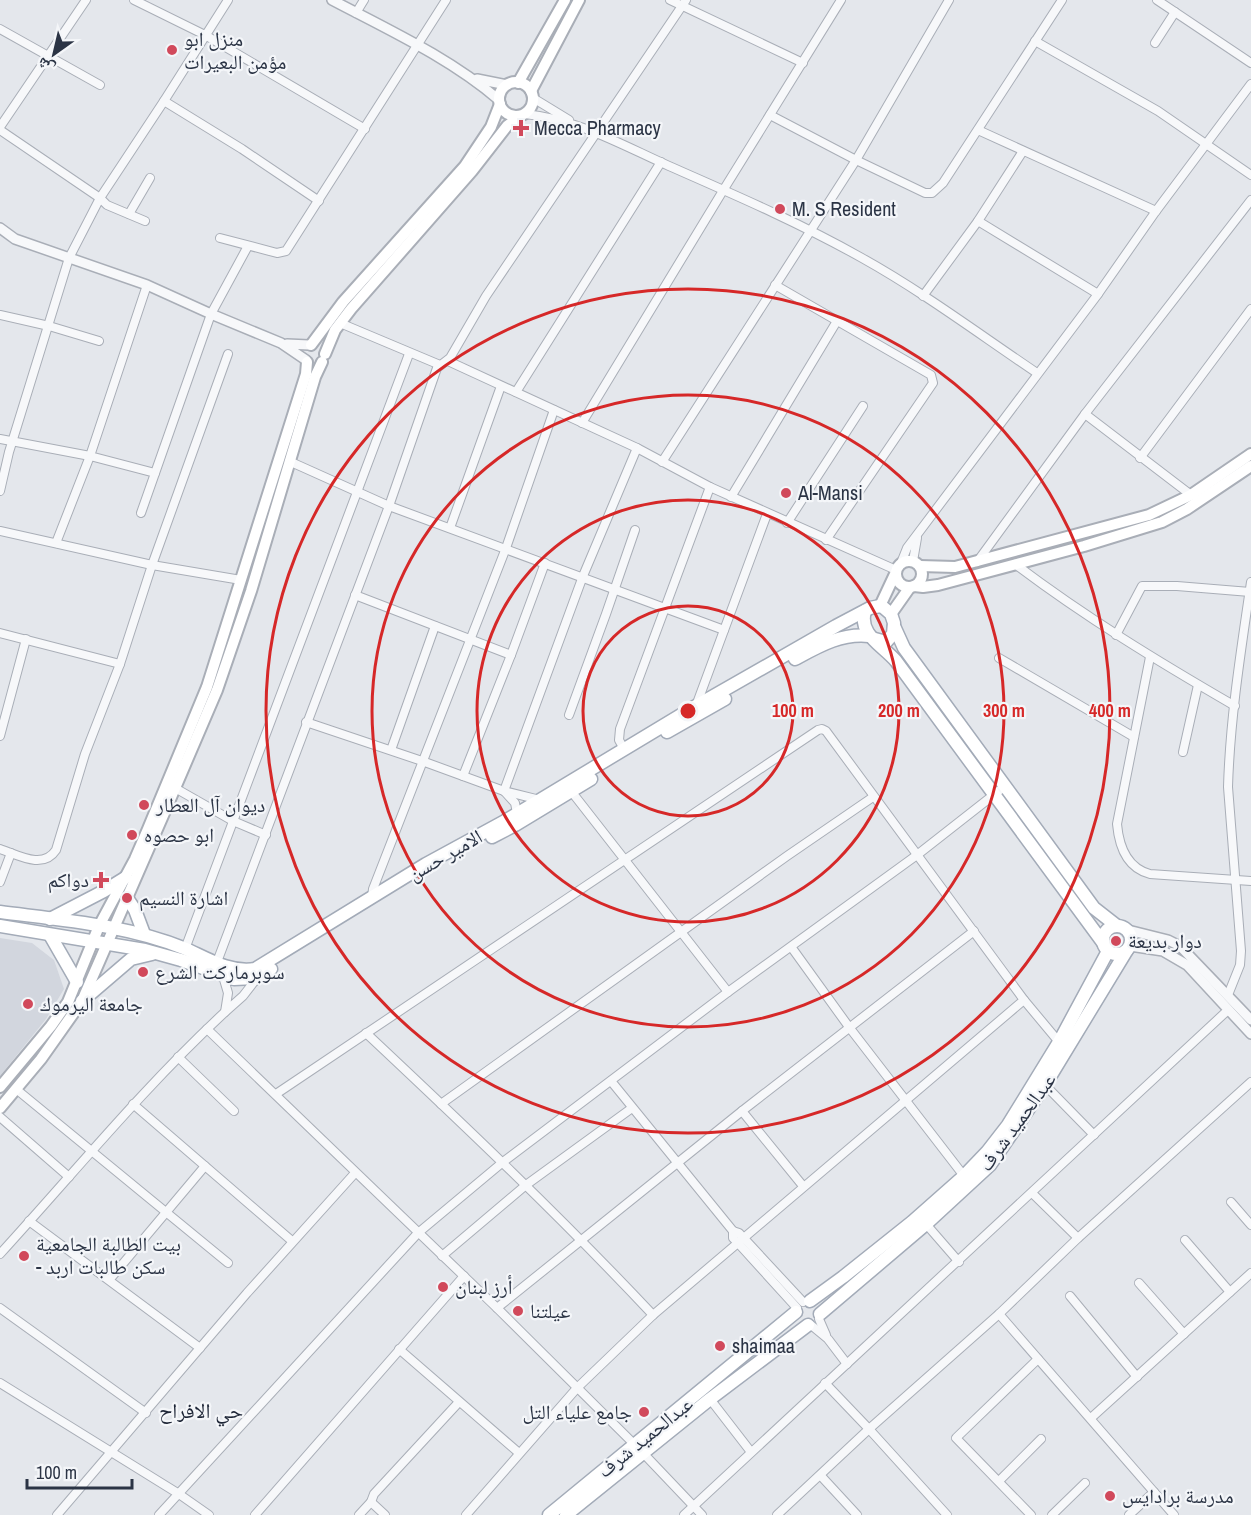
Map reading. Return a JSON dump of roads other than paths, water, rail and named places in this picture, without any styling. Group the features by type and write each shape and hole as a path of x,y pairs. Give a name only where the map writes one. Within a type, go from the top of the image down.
{"main road":[{"path":"0,1087 68,1002 99,926 148,829 207,687 306,374 307,361 304,354 372,269 465,166 495,119 501,91 513,84 526,71 565,0"},
{"path":"0,1108 41,1059 82,1001 175,788 217,690 251,591 315,377 331,338 339,323 472,171 507,126 532,104 532,94 538,76 579,0"},
{"path":"526,71 529,76 538,76"},
{"path":"513,84 527,87 532,94"},
{"path":"500,102 510,115 522,115"},
{"path":"495,119 507,126"},
{"path":"310,345 322,347 323,358"},
{"path":"307,361 316,364 323,358"},
{"path":"897,569 916,564 955,567 1149,515 1191,495 1251,454"},
{"path":"897,569 898,582 905,587 923,587 1030,561 1162,522 1187,509 1251,466"},
{"path":"1028,547 1030,561"},
{"path":"872,637 886,642 893,634 893,621 912,586 918,583 922,575 916,564"},
{"path":"880,606 897,569"},
{"path":"880,606 865,611 863,627 896,661 1000,790 1094,908 1122,928 1131,938 1128,948 1119,954 1106,947 1000,790 904,648 893,621 880,606"},
{"name":"الامير حسن","path":"257,978 430,869 515,825 571,791 696,706 865,611"},
{"name":"الامير حسن","path":"0,912 144,934 235,970 255,969 426,864 823,643 841,637 872,637"},
{"path":"50,919 125,878"},
{"path":"127,898 135,910 144,934"},
{"path":"0,927 158,953 240,980 257,978"},
{"path":"1106,947 1105,933 1110,928 1122,928"},
{"path":"50,935 77,982"},
{"name":"عبدالحميد شرف","path":"566,1515 801,1306 881,1248 964,1176 996,1141 1059,1042 1106,947"},
{"name":"عبدالحميد شرف","path":"549,1515 814,1321 990,1165 1045,1086 1128,948"},
{"path":"82,1001 131,959 158,953"},
{"path":"817,1304 814,1321 799,1321 801,1306 817,1304"}],"street":[{"path":"86,0 0,129 107,205 145,221"},
{"path":"134,0 205,35 365,129"},
{"path":"0,491 69,258 100,198 228,0"},
{"path":"332,0 464,73 485,82 513,84"},
{"path":"356,13 364,0"},
{"path":"220,238 277,253 286,251 446,0"},
{"path":"670,0 684,3 803,63"},
{"path":"582,423 842,0"},
{"path":"662,462 856,160 949,0"},
{"path":"770,115 856,160 925,193 932,193 943,183 1062,0"},
{"path":"1157,0 1251,63"},
{"path":"217,962 389,507 435,373 440,365 448,361 486,296 684,3"},
{"path":"1155,43 1175,12"},
{"path":"0,29 100,85"},
{"path":"1035,41 1117,86 1207,143 1251,175"},
{"path":"464,73 500,102"},
{"path":"448,361 637,448 767,514 897,569 907,548 1098,294 1156,211 1251,84"},
{"path":"532,94 575,125"},
{"path":"164,101 242,149 319,201"},
{"path":"522,115 559,119 596,132 811,231 864,259 923,296 1037,374"},
{"path":"978,130 1156,211"},
{"path":"923,296 978,221 1023,151"},
{"path":"516,392 661,162"},
{"path":"129,214 150,178"},
{"path":"977,562 1085,414 1251,200"},
{"path":"978,221 1098,294"},
{"path":"0,228 15,238 147,285 281,342 307,361"},
{"path":"141,513 211,314 248,246"},
{"path":"56,543 90,456 147,285"},
{"path":"776,285 933,378 933,383 826,540"},
{"path":"1140,458 1251,309"},
{"path":"0,315 49,326 99,341"},
{"path":"1243,320 1251,326"},
{"path":"731,497 837,321"},
{"path":"339,323 440,365"},
{"path":"281,342 310,345"},
{"path":"0,849 40,861 47,859 56,850 85,754 120,664 152,565 228,354"},
{"path":"185,949 409,354"},
{"path":"450,528 501,386"},
{"path":"787,523 863,406"},
{"path":"372,898 373,889 422,761 506,548 554,410"},
{"path":"1085,414 1191,495"},
{"path":"0,439 90,456 155,473"},
{"path":"504,791 583,576 637,448"},
{"path":"291,462 389,507 583,576 724,630"},
{"path":"626,752 619,740 620,729 710,487"},
{"path":"696,706 767,514"},
{"path":"569,716 635,530"},
{"path":"0,531 152,565 241,580"},
{"path":"916,564 917,537"},
{"path":"463,776 545,563"},
{"path":"1015,564 1054,594 1150,657 1235,706"},
{"path":"1228,995 1240,965 1241,951 1228,787 1235,706 1251,582"},
{"path":"1116,635 1142,586 1177,586 1250,592"},
{"path":"356,596 511,655"},
{"path":"391,750 435,626"},
{"path":"0,633 120,664"},
{"path":"0,736 26,639"},
{"path":"1150,657 1117,824 1122,849 1131,863 1140,871 1150,874 1251,881"},
{"path":"999,658 1134,737"},
{"path":"1183,752 1198,685"},
{"path":"306,722 504,791 540,800"},
{"path":"276,1094 625,858 822,729 826,731 1024,1000 1059,1042"},
{"path":"175,788 233,821 266,835"},
{"path":"159,1515 418,1233 503,1162 728,992 792,948 917,855 1000,790"},
{"path":"504,791 515,803 518,813"},
{"path":"571,791 728,992"},
{"path":"441,1104 873,797"},
{"path":"0,882 11,853"},
{"path":"1122,928 1175,942 1251,1020"},
{"path":"497,1308 742,1111 974,931"},
{"path":"792,948 849,1027 964,1176"},
{"path":"1128,948 1156,950 1177,958 1251,1034"},
{"path":"224,976 228,993 225,1012"},
{"path":"0,1254 133,1104 178,1057 243,996 257,978"},
{"path":"466,1515 577,1388 653,1315 1024,1000"},
{"path":"684,1515 1228,1010"},
{"path":"207,1029 497,1308 702,1515"},
{"path":"366,1033 503,1162 582,1240 653,1315"},
{"path":"178,1057 234,1111"},
{"path":"610,1081 733,1231 739,1233 741,1241 801,1306"},
{"path":"777,1515 1251,1082"},
{"path":"1045,1086 1094,1135"},
{"path":"16,1089 228,1263"},
{"path":"133,1104 292,1241"},
{"path":"442,1256 526,1185 632,1108"},
{"path":"742,1111 803,1186"},
{"path":"0,1117 69,1177"},
{"path":"110,1279 205,1167"},
{"path":"57,1515 292,1241 355,1173"},
{"path":"1032,1193 1078,1238"},
{"path":"1231,1202 1251,1225"},
{"path":"29,1221 200,1348"},
{"path":"926,1224 959,1262"},
{"path":"1185,1240 1230,1292"},
{"path":"1091,1418 1251,1274"},
{"path":"255,1515 464,1276"},
{"path":"1139,1283 1184,1334"},
{"path":"1070,1296 1137,1377"},
{"path":"0,1308 146,1413"},
{"path":"999,1314 1174,1515"},
{"path":"814,1321 847,1364"},
{"path":"399,1349 519,1454"},
{"path":"1031,1515 957,1440 957,1436 1038,1359"},
{"path":"0,1383 209,1515"},
{"path":"825,1383 947,1515"},
{"path":"710,1399 752,1452"},
{"path":"359,1515 371,1502 374,1494 459,1402"},
{"path":"999,1481 1041,1439"},
{"path":"821,1476 856,1515"},
{"path":"1052,1515 1085,1483"},
{"path":"1129,1515 1154,1492"},
{"path":"371,1502 385,1515"}],"place":[{"name":"منزل ابو مؤمن البعيرات","path":"172,50"},
{"name":"Mecca Pharmacy","path":"521,128"},
{"name":"M. S Resident","path":"780,209"},
{"name":"Al-Mansi","path":"786,493"},
{"name":"ديوان آل العطار","path":"144,805"},
{"name":"ابو حصوه","path":"132,835"},
{"name":"دواكم","path":"101,880"},
{"name":"اشارة النسيم","path":"127,898"},
{"name":"دوار بديعة","path":"1116,941"},
{"name":"سوبرماركت الشرع","path":"143,972"},
{"name":"جامعة اليرموك","path":"28,1004"},
{"name":"بيت الطالبة الجامعية - سكن طالبات اربد","path":"24,1256"},
{"name":"أرز لبنان","path":"443,1287"},
{"name":"عيلتنا","path":"518,1311"},
{"name":"shaimaa","path":"720,1346"},
{"name":"جامع علياء التل","path":"644,1412"},
{"name":"مدرسة برادايس","path":"1110,1496"}],"district":[{"name":"حي الافراح","path":"201,1411"}]}
